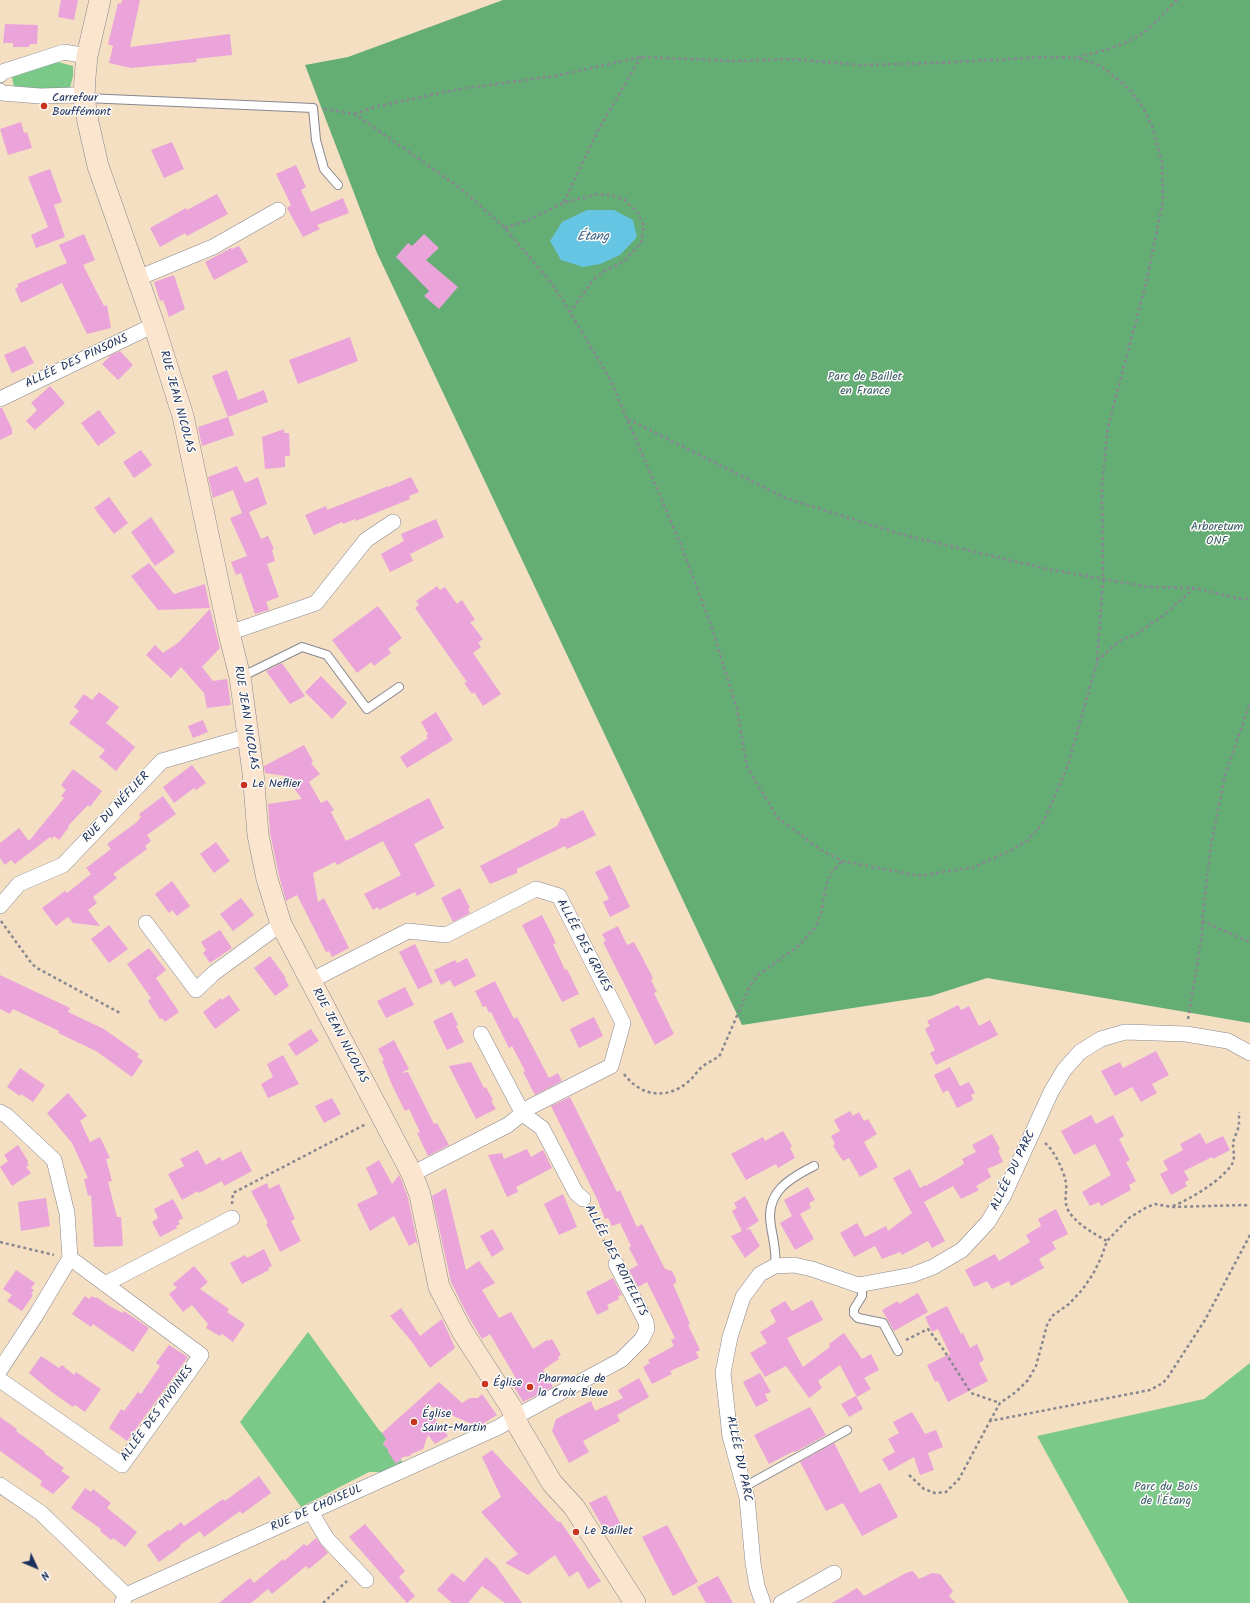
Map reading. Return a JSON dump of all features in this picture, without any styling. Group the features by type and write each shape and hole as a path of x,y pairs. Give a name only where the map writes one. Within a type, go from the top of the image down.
{"street":[{"name":"RUE JEAN NICOLAS","path":"100,0 87,56 84,98 98,166 154,325 183,416 229,633 240,677 249,736 258,835 267,879 281,924 412,1174 420,1195 439,1287 462,1331 511,1407 520,1427 552,1483 574,1507 635,1603"},
{"path":"0,75 2,72 64,52 87,56"},
{"path":"0,91 2,93 40,96 75,95 84,98"},
{"path":"138,278 213,248 278,210"},
{"name":"ALLÉE DES PINSONS","path":"0,399 154,325"},
{"path":"229,633 316,603 366,540 393,522"},
{"name":"RUE DU NÉFLIER","path":"0,906 19,884 63,865 162,760 249,736"},
{"name":"ALLÉE DES GRIVES","path":"310,981 408,931 446,935 536,889 559,896 623,1023 610,1066"},
{"path":"146,923 196,990 214,973 281,924"},
{"name":"ALLÉE DU PARC","path":"764,1603 757,1586 753,1563 747,1498 730,1436 722,1373 730,1337 743,1297 760,1274 775,1266 794,1265 812,1269 858,1285 862,1285 912,1275 933,1267 962,1250 988,1222 1004,1195 1051,1092 1064,1070 1080,1052 1101,1039 1125,1032 1186,1034 1228,1041 1250,1053"},
{"path":"481,1034 523,1114 542,1128 576,1193 583,1199"},
{"path":"412,1174 508,1125 530,1107 610,1066"},
{"path":"0,1112 7,1116 54,1160 67,1213 70,1258 36,1315 0,1370"},
{"path":"105,1284 232,1218"},
{"name":"ALLÉE DES PIVOINES","path":"0,1380 122,1465 201,1356 70,1258"},
{"name":"ALLÉE DES ROITELETS","path":"515,1417 621,1360 642,1340 647,1330 646,1322 616,1264"},
{"name":"RUE DE CHOISEUL","path":"124,1599 311,1512 499,1428 515,1417"},
{"path":"0,1485 41,1513 124,1599"},
{"path":"311,1512 327,1539 362,1576"},
{"path":"781,1603 834,1573"}],"lane":[{"path":"84,98 313,108 316,140 324,169 338,185"},
{"path":"240,677 302,647 327,655 367,710 399,687"},
{"path":"775,1266 776,1250 770,1223 771,1203 776,1193 785,1184 798,1174 814,1166"},
{"path":"862,1285 862,1296 854,1309 855,1316 858,1318 880,1321 883,1323 896,1348"},
{"path":"744,1487 847,1430"}],"path":[{"path":"1078,58 1111,48 1132,39 1148,29 1177,0"},
{"path":"313,108 355,114 460,188 505,228 553,285 610,379 628,418 681,544 712,628 737,709 747,767 778,818 821,850 842,861 920,876 974,867 1010,851 1028,840 1043,823 1068,765 1097,662 1103,579 1102,486 1108,427 1131,345 1148,275 1163,201 1162,162 1152,126 1137,100 1120,80 1099,65 1078,58 1046,56 936,63 861,65 789,59 735,61 641,57 556,76 460,89 374,107 355,114"},
{"path":"563,203 597,132 641,57"},
{"path":"505,228 528,220 563,203 598,194 611,195 625,200 638,212 644,226 641,243 624,261 605,271 593,280 570,312"},
{"path":"628,418 785,498 904,535 1047,569 1149,587 1194,588 1240,599 1250,598"},
{"path":"1097,662 1119,641 1138,633 1164,615 1194,588"},
{"path":"1186,1034 1201,941 1211,845 1225,775 1250,703"},
{"path":"610,1066 622,1071 629,1081 640,1090 652,1093 666,1093 678,1089 690,1081 702,1067 720,1055 749,988 757,976 796,948 814,928 821,914 830,873 842,861"},
{"path":"0,919 32,964 37,968 120,1013"},
{"path":"1202,921 1250,942"},
{"path":"1172,1207 1210,1186 1224,1174 1232,1162 1233,1143 1239,1126 1238,1112"},
{"path":"232,1218 233,1193 381,1117"},
{"path":"1031,1136 1048,1146 1059,1164 1066,1183 1065,1201 1069,1212 1084,1227 1107,1241"},
{"name":"ALLÉE DES ROITELETS","path":"583,1199 616,1264"},
{"path":"909,1475 924,1489 934,1493 946,1492 959,1479 1000,1403 1016,1392 1028,1380 1036,1366 1047,1325 1052,1316 1069,1304 1082,1290 1093,1274 1107,1241 1129,1218 1155,1204 1172,1207 1250,1206"},
{"path":"990,1421 1150,1390 1163,1383 1205,1320 1250,1236"},
{"path":"0,1242 70,1258"},
{"path":"896,1348 928,1329 971,1393 1000,1403"},
{"path":"323,1603 362,1576"}],"green space":[{"name":"Parc de Baillet en France","path":"503,0 1250,0 1250,1023 987,978 931,996 742,1025 377,253 305,65 348,57"},
{"path":"58,62 73,66 73,76 70,88 55,90 14,87 12,77"},
{"path":"308,1332 379,1430 387,1438 383,1444 388,1449 388,1452 391,1453 396,1463 401,1460 403,1463 382,1472 369,1472 301,1507 240,1422"},
{"name":"Parc du Bois de l'Étang","path":"1250,1363 1250,1603 1129,1603 1037,1436 1204,1399"}],"water":[{"name":"Étang","path":"587,210 614,210 633,220 637,237 620,255 600,264 583,267 561,260 550,241 562,222"}],"building":[{"path":"61,0 78,0 74,20 58,17"},
{"path":"122,0 140,0 130,47 230,34 232,55 196,59 197,62 131,68 109,63 113,46 108,44 118,3 121,4"},
{"path":"5,24 38,25 37,44 30,44 29,47 13,47 13,43 3,43"},
{"path":"21,122 24,133 27,132 32,148 8,155 0,129"},
{"path":"172,142 184,169 164,178 151,150"},
{"path":"296,165 306,187 301,190 311,212 343,198 349,213 317,225 320,229 303,237 287,208 291,205 276,174"},
{"path":"50,169 62,202 54,205 65,237 36,248 31,235 48,227 28,177"},
{"path":"217,194 228,214 187,236 185,233 160,247 150,228 186,208 187,210"},
{"path":"84,234 95,260 83,265 104,306 107,305 111,328 87,334 62,283 21,303 15,289 18,287 17,284 67,263 59,245"},
{"path":"424,234 439,248 426,260 458,287 439,309 424,296 429,291 396,257 408,243 412,246"},
{"path":"239,246 248,262 214,280 205,262 231,248 232,249"},
{"path":"174,275 185,309 169,317 163,300 160,301 154,282"},
{"path":"350,337 358,361 298,384 289,360"},
{"path":"25,346 34,363 12,373 4,355"},
{"path":"120,351 133,365 118,380 102,364 111,355"},
{"path":"227,370 238,400 264,390 268,402 228,417 212,376"},
{"path":"50,386 65,403 35,430 26,421 37,410 31,403"},
{"path":"0,408 2,408 12,429 12,434 0,440"},
{"path":"99,410 116,433 98,446 81,423"},
{"path":"228,417 234,435 202,446 198,427"},
{"path":"284,429 284,433 289,433 290,456 285,456 285,467 265,469 262,437"},
{"path":"141,450 152,465 134,478 123,462"},
{"path":"237,466 245,483 258,477 267,504 249,512 261,539 268,536 274,549 272,550 275,561 267,564 279,597 266,602 269,610 255,614 241,573 236,575 231,562 247,556 230,518 242,513 233,490 213,498 208,477"},
{"path":"411,477 419,492 409,496 410,499 356,521 355,519 343,524 342,522 314,535 305,515 326,506 327,510"},
{"path":"109,497 128,523 114,534 94,508"},
{"path":"151,517 175,552 155,566 131,532"},
{"path":"436,519 444,537 410,554 413,561 390,572 381,554 404,541 401,534"},
{"path":"149,563 174,594 205,584 210,608 158,610 131,576"},
{"path":"437,586 440,590 445,587 457,604 462,600 475,620 470,622 483,639 478,643 481,647 473,653 501,694 483,706 474,692 472,694 464,683 467,682 415,608 419,605 416,601"},
{"path":"378,606 402,638 388,649 391,653 374,666 371,662 357,673 332,640"},
{"path":"210,609 220,648 202,667 213,681 227,679 231,705 207,708 204,693 181,667 171,678 146,655 155,645 163,653 179,642"},
{"path":"282,663 305,696 290,704 266,671"},
{"path":"321,676 347,703 332,719 305,692"},
{"path":"99,692 119,707 106,723 135,747 116,771 99,757 105,750 69,723 79,711 74,707 84,694 92,700"},
{"path":"436,712 453,740 407,768 400,757 428,738 426,736 428,734 421,722"},
{"path":"203,720 208,732 193,738 188,726"},
{"path":"304,745 313,761 311,763 320,774 309,782 321,803 327,800 334,810 331,812 346,841 429,798 444,828 414,844 435,886 417,896 415,892 379,910 378,907 373,910 364,894 401,875 383,841 337,865 335,862 313,873 318,902 324,898 349,948 332,957 329,951 326,952 297,895 286,901 270,833 268,804 302,799 285,776 265,773 264,766"},
{"path":"192,765 206,783 196,790 194,788 174,803 163,787"},
{"path":"73,769 102,791 90,807 88,805 68,826 69,827 59,840 54,836 52,839 50,837 15,864 11,860 5,865 0,858 0,843 19,828 29,841 64,798 61,796 66,790 61,785"},
{"path":"163,796 176,814 147,835 151,841 145,846 147,849 113,874 117,878 93,897 97,903 88,910 100,926 73,923 68,917 56,926 42,908 65,891 67,893 91,874 86,868 111,849 107,844 137,822 141,817 139,814"},
{"path":"583,810 596,835 567,849 565,846 517,869 517,873 490,884 480,866 557,826 561,818 565,819"},
{"path":"216,842 230,861 214,873 200,854"},
{"path":"610,865 630,907 610,917 603,902 609,899 595,872"},
{"path":"172,881 190,906 177,916 172,910 169,913 155,894"},
{"path":"460,888 470,908 468,909 470,913 453,922 441,898"},
{"path":"241,898 254,915 233,931 220,914"},
{"path":"542,915 556,943 553,944 565,970 567,969 579,994 562,1002 522,925"},
{"path":"109,925 128,949 109,963 91,939"},
{"path":"618,926 627,945 634,942 653,978 651,980 657,992 654,993 674,1034 655,1045 603,942 606,941 602,934"},
{"path":"220,930 232,948 210,963 203,953 206,950 201,942"},
{"path":"415,944 433,982 418,989 399,952"},
{"path":"149,948 166,970 156,978 179,1012 165,1022 162,1018 160,1019 148,1001 151,998 127,964"},
{"path":"270,956 286,978 285,979 289,986 275,996 254,968"},
{"path":"467,958 476,976 454,987 450,980 441,985 434,970 455,960 457,963"},
{"path":"0,975 70,1008 68,1012 104,1029 139,1054 137,1057 143,1061 132,1077 96,1051 58,1033 59,1031 13,1009 10,1014 0,1009"},
{"path":"495,981 514,1019 517,1017 549,1078 558,1073 562,1081 535,1095 512,1046 509,1048 491,1012 489,1013 486,1006 483,1007 475,991"},
{"path":"405,987 414,1005 386,1018 377,1001"},
{"path":"229,995 240,1010 215,1029 203,1012 221,998 222,1000"},
{"path":"958,1005 961,1010 969,1006 979,1026 990,1020 998,1035 936,1065 930,1053 935,1050 925,1029 930,1026 927,1021"},
{"path":"452,1012 458,1025 456,1026 464,1042 447,1050 433,1021"},
{"path":"594,1017 603,1036 579,1048 570,1029"},
{"path":"311,1029 319,1041 296,1056 288,1044"},
{"path":"394,1040 409,1069 401,1073 408,1072 434,1124 437,1123 449,1145 428,1156 417,1133 420,1132 409,1109 405,1111 393,1087 382,1061 384,1060 378,1049"},
{"path":"1156,1051 1169,1075 1152,1084 1157,1093 1141,1102 1132,1087 1115,1096 1101,1071 1120,1062 1123,1068"},
{"path":"283,1055 299,1084 268,1098 261,1084 273,1077 267,1064"},
{"path":"471,1062 484,1088 486,1087 493,1100 491,1101 496,1109 476,1119 449,1066"},
{"path":"950,1067 960,1086 969,1082 975,1093 971,1095 973,1100 957,1108 948,1090 943,1093 934,1075"},
{"path":"20,1068 45,1085 33,1102 21,1094 20,1096 7,1087"},
{"path":"68,1093 87,1116 80,1121 90,1142 100,1137 110,1158 106,1159 112,1181 108,1182 117,1217 121,1217 123,1246 94,1247 91,1195 88,1196 84,1179 88,1178 72,1143 47,1113"},
{"path":"570,1097 617,1192 620,1190 637,1227 642,1224 665,1269 672,1271 676,1279 676,1283 673,1284 690,1324 688,1325 700,1350 696,1352 699,1358 670,1371 672,1374 652,1384 643,1367 650,1363 648,1360 674,1346 671,1340 675,1338 647,1282 638,1287 629,1270 638,1265 629,1248 631,1246 620,1223 612,1226 608,1218 605,1219 598,1201 551,1106"},
{"path":"332,1098 341,1114 324,1123 315,1106"},
{"path":"850,1111 853,1116 859,1112 864,1121 868,1119 877,1134 864,1142 878,1167 860,1177 849,1158 843,1161 833,1146 835,1144 831,1136 840,1131 834,1120"},
{"path":"1091,1115 1096,1124 1113,1115 1124,1136 1119,1139 1130,1160 1126,1162 1136,1181 1129,1185 1131,1190 1101,1206 1099,1202 1090,1206 1082,1192 1111,1175 1095,1144 1074,1155 1061,1131"},
{"path":"783,1131 792,1146 790,1148 795,1158 778,1168 776,1164 746,1180 731,1154 763,1137 765,1141"},
{"path":"1200,1133 1206,1144 1223,1136 1230,1150 1184,1171 1189,1180 1185,1182 1187,1186 1171,1195 1160,1174 1168,1170 1163,1161 1183,1150 1180,1144"},
{"path":"992,1134 1000,1149 998,1150 1003,1162 987,1169 991,1177 976,1186 979,1190 961,1199 953,1186 924,1202 945,1241 932,1248 928,1241 902,1255 900,1252 882,1259 875,1246 854,1257 840,1233 857,1223 865,1237 886,1226 888,1231 912,1213 893,1178 910,1169 920,1188 925,1185 926,1186 964,1164 962,1159 976,1152 972,1145"},
{"path":"18,1145 28,1161 27,1162 29,1165 26,1167 31,1173 12,1186 0,1167 8,1161 4,1155"},
{"path":"527,1149 531,1157 543,1150 552,1168 516,1187 518,1192 507,1197 488,1155 502,1153 504,1159"},
{"path":"198,1150 206,1165 220,1157 222,1161 241,1151 252,1171 224,1186 222,1181 199,1193 198,1191 182,1200 168,1174 184,1166 180,1159"},
{"path":"379,1160 392,1184 399,1175 401,1179 408,1198 418,1246 416,1242 409,1246 394,1216 370,1231 357,1204 378,1194 366,1168"},
{"path":"267,1183 269,1189 279,1184 295,1219 291,1221 301,1241 280,1252 266,1224 268,1223 251,1191"},
{"path":"808,1187 815,1200 809,1203 811,1208 800,1214 814,1239 795,1250 780,1223 792,1216 784,1200"},
{"path":"446,1188 466,1270 479,1261 495,1283 482,1290 499,1318 511,1312 533,1349 547,1340 552,1339 561,1355 558,1357 559,1359 543,1370 553,1387 523,1402 513,1385 518,1382 490,1334 482,1339 467,1314 451,1282 432,1196"},
{"path":"563,1194 577,1227 559,1235 544,1204"},
{"path":"745,1196 759,1221 745,1230 750,1229 760,1246 745,1258 731,1236 742,1231 732,1211 737,1208 734,1203"},
{"path":"46,1198 50,1226 21,1231 18,1202"},
{"path":"173,1199 183,1218 178,1221 180,1224 176,1226 177,1228 160,1237 152,1222 158,1218 154,1209"},
{"path":"1056,1209 1068,1234 1052,1242 1056,1249 1039,1259 1044,1268 1011,1286 1009,1281 992,1289 987,1281 974,1287 965,1270 995,1254 999,1261 1030,1242 1026,1235 1041,1226 1038,1219"},
{"path":"493,1229 504,1249 492,1257 480,1236"},
{"path":"264,1249 272,1266 268,1268 269,1270 242,1284 230,1263 245,1255 247,1258"},
{"path":"194,1266 208,1282 200,1289 229,1309 227,1312 245,1324 233,1342 222,1334 220,1336 206,1328 208,1324 192,1305 183,1312 169,1294 177,1288 173,1284"},
{"path":"16,1270 35,1283 31,1288 34,1290 31,1294 33,1295 22,1311 7,1301 12,1295 3,1289"},
{"path":"613,1278 622,1295 618,1296 619,1299 607,1305 609,1309 597,1315 586,1292"},
{"path":"918,1293 928,1312 894,1331 882,1310 898,1301 899,1304"},
{"path":"85,1296 89,1299 92,1296 95,1298 96,1297 123,1313 124,1311 149,1328 133,1352 93,1324 91,1327 72,1314"},
{"path":"812,1300 823,1320 787,1338 803,1367 830,1347 829,1344 844,1333 862,1359 871,1354 879,1370 864,1378 871,1389 857,1397 840,1365 818,1381 822,1388 809,1398 786,1366 765,1377 750,1353 767,1343 760,1332 776,1322 770,1310 785,1301 792,1311"},
{"path":"947,1306 970,1348 977,1344 984,1360 979,1363 988,1381 948,1402 938,1381 935,1382 927,1365 950,1354 938,1329 932,1332 925,1317"},
{"path":"401,1308 420,1336 442,1319 455,1348 430,1368 412,1342 390,1316"},
{"path":"169,1345 188,1357 127,1441 109,1428 121,1409 124,1411 138,1392 141,1394 160,1366 156,1363"},
{"path":"41,1356 59,1368 62,1365 74,1375 76,1372 101,1389 85,1412 75,1405 73,1407 29,1373"},
{"path":"760,1373 771,1392 765,1394 768,1401 756,1407 743,1382"},
{"path":"639,1378 649,1397 617,1415 620,1421 583,1441 589,1452 569,1463 552,1431 556,1419 591,1401 595,1411 623,1398 618,1390"},
{"name":"Église Saint-Martin","path":"439,1382 462,1403 470,1398 478,1398 482,1394 497,1415 476,1428 474,1425 424,1403 448,1436 435,1444 428,1435 423,1449 411,1454 410,1456 403,1457 396,1464 388,1452 388,1449 383,1445 386,1439 382,1433"},
{"path":"856,1396 863,1409 849,1417 841,1404"},
{"path":"810,1407 826,1435 769,1464 754,1435"},
{"path":"912,1412 925,1434 936,1430 943,1447 928,1453 934,1470 920,1475 914,1457 889,1471 882,1459 895,1452 888,1439 899,1433 893,1422"},
{"path":"0,1417 17,1429 16,1431 64,1468 61,1471 70,1477 53,1494 40,1485 42,1481 0,1451"},
{"path":"834,1443 860,1493 880,1483 898,1517 862,1536 843,1503 826,1511 800,1462"},
{"path":"492,1450 558,1522 560,1521 601,1581 588,1589 578,1571 569,1577 555,1555 528,1575 505,1563 518,1554 481,1512 501,1497 482,1457"},
{"path":"259,1476 271,1493 242,1514 240,1511 204,1537 200,1531 159,1562 147,1545 168,1530 170,1531 181,1522 184,1526 223,1499 225,1501"},
{"path":"85,1488 91,1492 93,1489 111,1503 107,1508 137,1532 125,1547 113,1538 111,1540 100,1531 101,1529 71,1508"},
{"path":"606,1495 622,1527 606,1533 589,1503"},
{"path":"365,1524 405,1571 399,1577 415,1596 407,1603 349,1537"},
{"path":"667,1525 698,1582 673,1596 642,1537"},
{"path":"316,1538 328,1553 309,1569 306,1566 272,1594 268,1589 251,1603 219,1603 250,1578 254,1583 283,1559 284,1561 304,1544 307,1546"},
{"path":"486,1557 496,1566 522,1603 505,1603 482,1586 468,1603 452,1603 437,1590 452,1573 464,1582"},
{"path":"913,1571 919,1579 932,1573 940,1574 953,1591 949,1596 956,1603 832,1603 857,1588 864,1596 906,1573"},
{"path":"718,1576 733,1603 706,1603 697,1587"}],"place":[{"name":"Carrefour Bouffémont","path":"44,106"},
{"name":"Le Neflier","path":"244,785"},
{"name":"Église","path":"485,1384"},
{"name":"Pharmacie de la Croix Bleue","path":"530,1387"},
{"name":"Église Saint-Martin","path":"414,1422"},
{"name":"Le Baillet","path":"576,1532"}],"park label":[{"name":"Arboretum ONF","path":"1217,535"}]}
